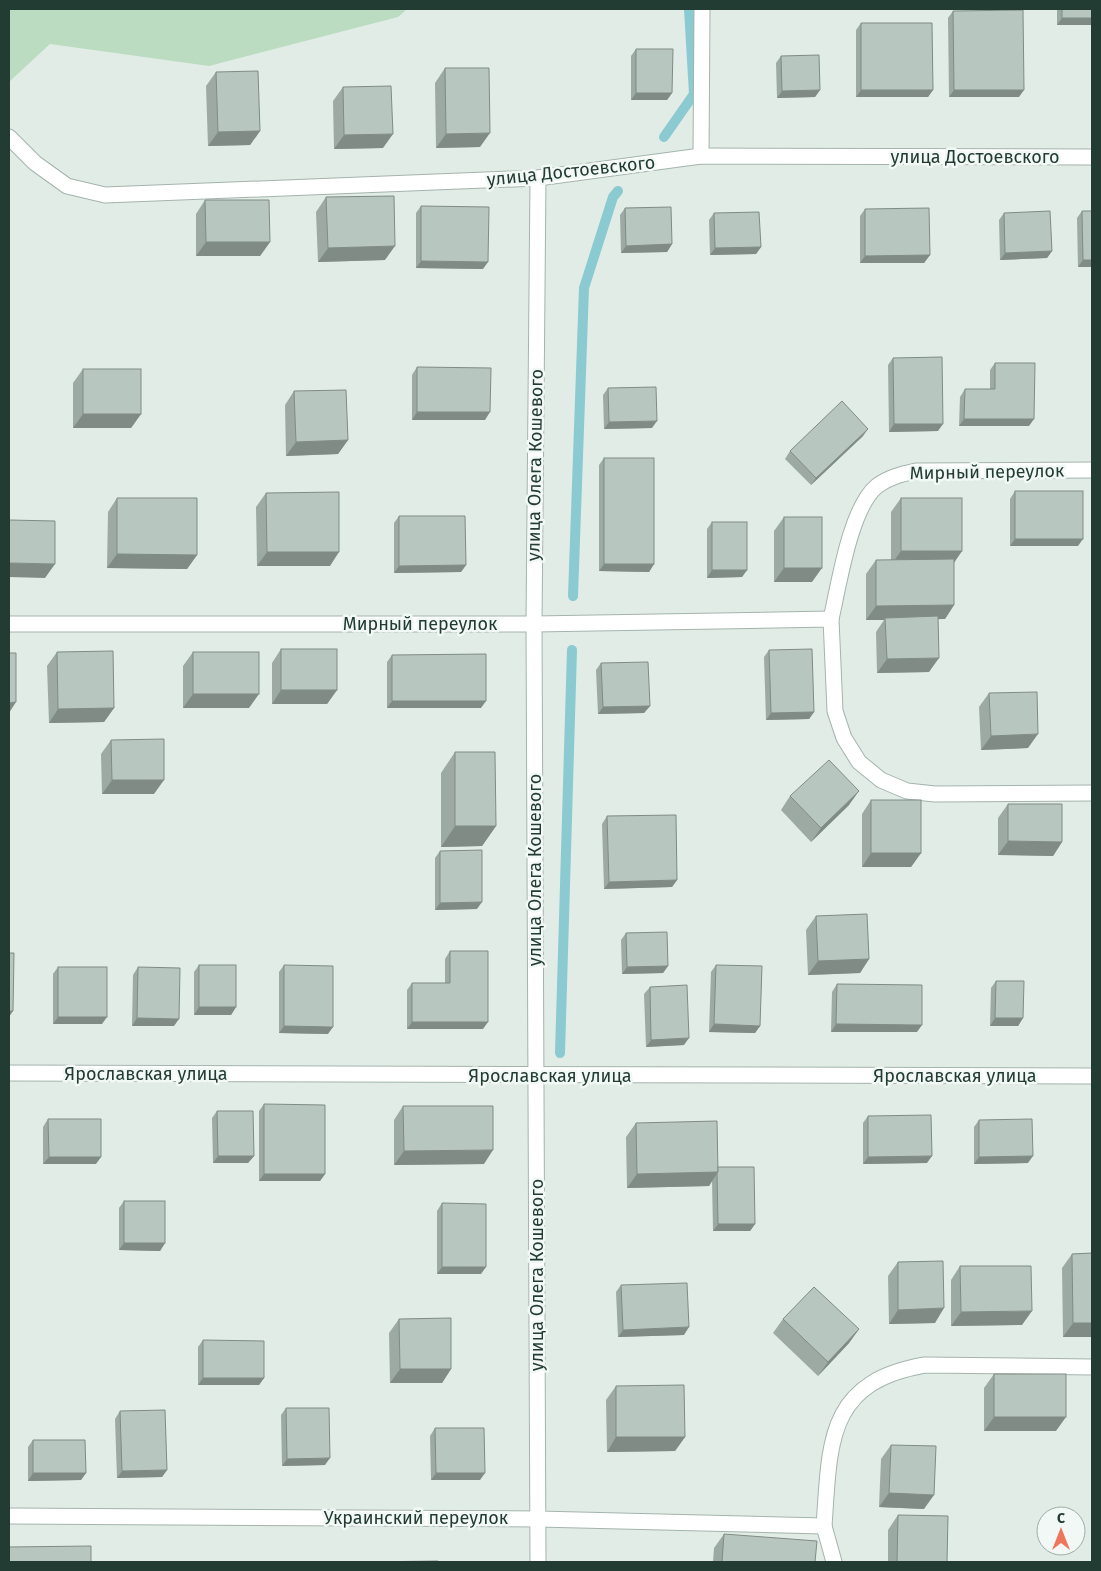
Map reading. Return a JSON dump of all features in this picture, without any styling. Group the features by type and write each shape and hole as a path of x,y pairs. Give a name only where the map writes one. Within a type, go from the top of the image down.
{"street":[{"path":"701,156 702,9"},
{"name":"улица Достоевского","path":"9,137 35,163 67,186 105,194 538,178 701,156 1092,157"},
{"name":"улица Олега Кошевого","path":"538,178 534,624 538,1562"},
{"name":"Мирный переулок","path":"1092,470 916,471 895,476 877,486 863,503 855,523 831,619 835,711 844,738 860,762 881,780 908,791 935,794 1092,793"},
{"name":"Мирный переулок","path":"9,624 534,624 831,619"},
{"name":"Ярославская улица","path":"9,1073 536,1076 1092,1076"},
{"path":"834,1562 824,1526 831,1444 840,1419 855,1397 875,1381 899,1370 925,1365 1092,1367"},
{"name":"Украинский переулок","path":"9,1516 538,1518 824,1526"}],"green space":[{"path":"9,9 407,9 398,17 209,66 50,44 9,82"}],"building":[{"path":"1062,9 1092,9 1092,18 1062,18"},
{"path":"1023,10 1024,90 954,90 953,11"},
{"path":"861,23 932,23 933,90 861,90"},
{"path":"636,49 673,49 672,93 636,93"},
{"path":"819,55 820,90 782,91 781,56"},
{"path":"445,68 489,68 490,133 446,134"},
{"path":"258,71 260,131 218,132 216,72"},
{"path":"391,86 393,134 344,135 343,87"},
{"path":"394,196 395,246 328,248 326,197"},
{"path":"205,200 269,200 270,242 206,242"},
{"path":"421,206 489,207 488,262 421,261"},
{"path":"671,207 672,244 626,246 625,208"},
{"path":"929,208 930,255 865,256 865,209"},
{"path":"1050,211 1052,251 1005,253 1004,213"},
{"path":"1082,211 1092,211 1092,260 1083,260"},
{"path":"759,212 761,247 715,248 714,213"},
{"path":"942,357 943,424 894,424 893,358"},
{"path":"995,363 1035,363 1034,419 964,419 965,389 995,389"},
{"path":"417,367 491,368 490,412 417,412"},
{"path":"83,369 141,369 141,414 83,414"},
{"path":"656,387 657,421 609,422 608,388"},
{"path":"346,390 348,440 296,442 294,391"},
{"path":"842,401 868,429 816,478 790,451"},
{"path":"604,458 654,458 654,564 604,564"},
{"path":"1015,491 1083,491 1083,539 1015,539"},
{"path":"339,492 339,552 267,552 266,493"},
{"path":"117,498 197,498 197,555 117,554"},
{"path":"901,498 962,498 962,551 901,551"},
{"path":"399,516 465,516 466,565 399,566"},
{"path":"784,517 822,517 822,568 784,568"},
{"path":"9,520 55,521 55,564 9,563"},
{"path":"712,522 747,522 747,570 712,570"},
{"path":"954,559 954,605 876,606 876,560"},
{"path":"938,616 939,658 887,659 885,618"},
{"path":"281,649 337,649 337,690 281,690"},
{"path":"812,649 814,712 771,713 769,650"},
{"path":"113,651 114,708 58,709 57,652"},
{"path":"193,652 259,652 259,694 193,694"},
{"path":"9,653 16,653 16,702 9,703"},
{"path":"486,654 486,701 392,701 392,655"},
{"path":"648,662 650,706 603,707 601,663"},
{"path":"1037,692 1038,734 991,736 989,693"},
{"path":"164,739 164,780 112,780 111,740"},
{"path":"455,752 495,752 496,826 455,826"},
{"path":"829,760 859,791 821,828 790,796"},
{"path":"871,800 921,800 921,853 871,853"},
{"path":"1008,804 1062,804 1062,842 1008,841"},
{"path":"676,815 677,880 609,882 607,816"},
{"path":"482,850 482,902 440,903 440,851"},
{"path":"867,914 869,959 818,961 816,916"},
{"path":"667,932 668,966 627,967 626,933"},
{"path":"450,951 488,951 488,1022 412,1022 412,983 450,983"},
{"path":"9,953 14,953 13,1011 9,1011"},
{"path":"199,965 236,965 236,1007 199,1007"},
{"path":"284,965 333,966 333,1027 284,1026"},
{"path":"716,965 762,966 760,1026 714,1024"},
{"path":"58,967 107,967 107,1017 58,1017"},
{"path":"138,967 180,968 179,1019 137,1018"},
{"path":"996,981 1024,981 1023,1018 995,1018"},
{"path":"837,984 922,985 922,1025 836,1024"},
{"path":"687,985 689,1038 651,1040 650,987"},
{"path":"264,1104 325,1105 325,1174 264,1174"},
{"path":"403,1106 493,1106 493,1150 404,1151"},
{"path":"217,1111 253,1111 254,1156 218,1156"},
{"path":"931,1115 932,1156 868,1157 868,1116"},
{"path":"48,1119 101,1119 101,1157 49,1157"},
{"path":"1032,1119 1033,1156 979,1157 979,1120"},
{"path":"717,1121 718,1172 637,1174 636,1123"},
{"path":"718,1167 754,1167 755,1224 718,1224"},
{"path":"124,1201 165,1201 165,1243 124,1243"},
{"path":"442,1203 486,1204 486,1267 442,1267"},
{"path":"1092,1253 1092,1323 1073,1323 1072,1254"},
{"path":"943,1261 944,1308 898,1310 898,1262"},
{"path":"960,1266 1031,1266 1032,1311 961,1312"},
{"path":"687,1283 689,1327 623,1330 621,1285"},
{"path":"814,1287 859,1329 828,1362 783,1319"},
{"path":"451,1318 451,1369 400,1369 399,1319"},
{"path":"203,1340 264,1341 264,1378 203,1378"},
{"path":"994,1374 1066,1374 1066,1417 994,1417"},
{"path":"684,1385 685,1437 616,1437 616,1386"},
{"path":"286,1408 329,1408 330,1458 287,1459"},
{"path":"165,1410 167,1470 122,1471 120,1411"},
{"path":"435,1428 484,1428 485,1473 436,1473"},
{"path":"33,1440 85,1440 86,1473 33,1473"},
{"path":"891,1445 936,1446 934,1495 889,1493"},
{"path":"898,1515 948,1516 947,1562 897,1562"},
{"path":"724,1534 817,1541 815,1562 722,1562"},
{"path":"91,1546 91,1562 9,1562 9,1547"},
{"path":"438,1561 438,1562 363,1562"}],"waterway":[{"path":"664,137 694,94 689,9"},
{"path":"573,596 584,288 613,197 618,191"},
{"path":"560,1053 572,650"}]}
